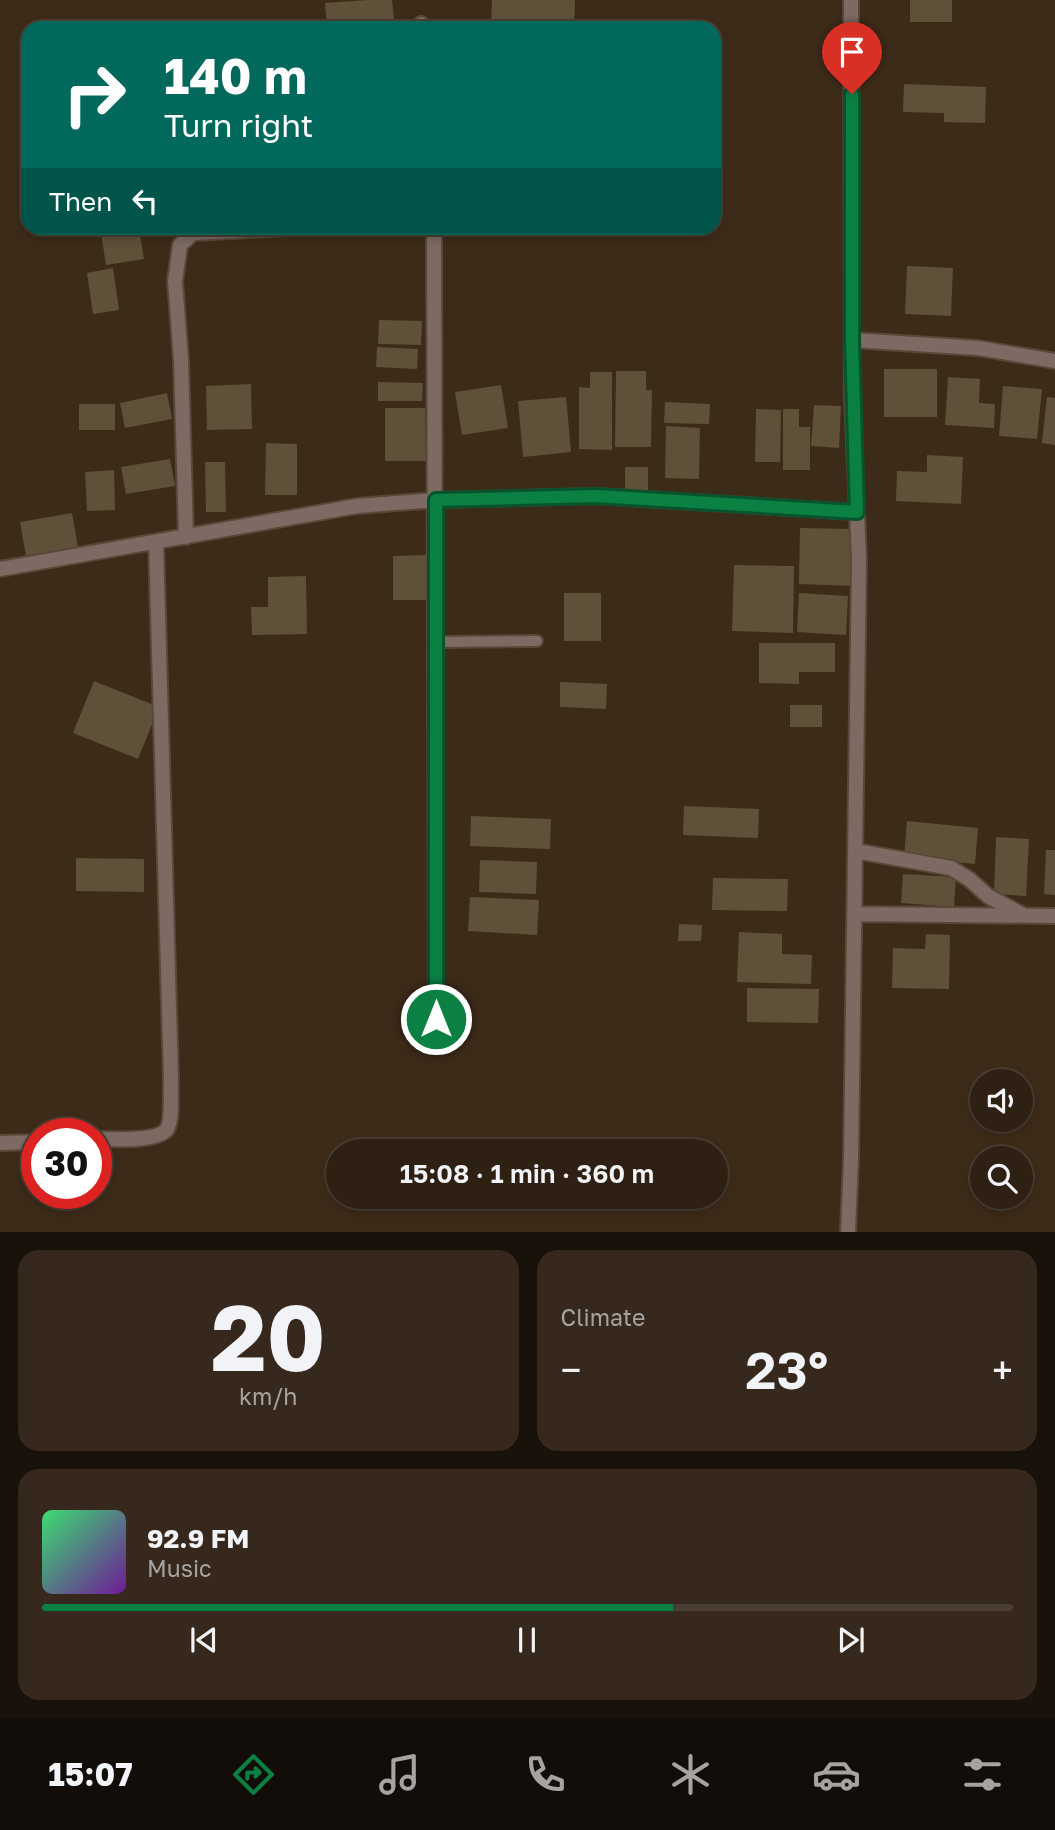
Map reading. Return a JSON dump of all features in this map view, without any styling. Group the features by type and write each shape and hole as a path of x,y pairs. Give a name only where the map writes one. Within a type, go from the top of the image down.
{"street":[{"path":"848,1231 852,1159 859,559 852,340 851,0"},
{"path":"186,537 181,360 175,281 180,245 191,235"},
{"path":"434,235 436,1046"},
{"path":"852,340 978,348 1055,361"},
{"path":"0,569 357,506 436,500 596,496 857,512"},
{"path":"112,1138 158,1137 167,1128 170,1118 156,542"},
{"path":"856,851 951,868 969,878 988,896 1024,915"},
{"path":"855,914 1055,916"},
{"path":"0,1143 21,1142"}],"lane":[{"path":"436,642 537,641"}],"building":[{"path":"392,0 394,21 326,21 325,3"},
{"path":"492,0 575,0 574,21 491,21"},
{"path":"910,0 952,0 952,22 910,22"},
{"path":"904,84 986,87 985,123 944,122 944,113 903,112"},
{"path":"101,235 140,235 144,259 106,265"},
{"path":"907,266 953,268 951,316 905,314"},
{"path":"113,268 119,310 93,314 87,273"},
{"path":"379,320 422,321 421,345 378,344"},
{"path":"377,347 418,349 417,369 376,367"},
{"path":"884,369 937,369 937,417 884,417"},
{"path":"616,371 646,371 646,390 652,390 651,447 615,447"},
{"path":"590,372 612,372 612,450 579,449 579,387 590,388"},
{"path":"948,377 980,379 979,403 995,404 994,428 945,425"},
{"path":"378,382 423,383 422,401 378,401"},
{"path":"251,384 252,429 207,430 206,386"},
{"path":"501,385 508,428 462,435 455,392"},
{"path":"1003,386 1042,389 1037,439 999,436"},
{"path":"167,393 172,419 125,428 120,403"},
{"path":"566,397 571,452 523,457 518,401"},
{"path":"1047,397 1055,398 1055,445 1042,443"},
{"path":"665,402 710,404 709,424 664,423"},
{"path":"79,404 115,404 115,430 79,430"},
{"path":"814,405 841,406 839,448 811,446"},
{"path":"385,408 425,408 426,461 385,461"},
{"path":"756,409 781,410 780,462 755,462"},
{"path":"783,409 799,409 799,427 810,427 810,470 783,470"},
{"path":"666,426 700,428 699,479 665,478"},
{"path":"266,443 297,444 297,495 265,495"},
{"path":"927,455 963,457 961,504 896,501 897,471 927,472"},
{"path":"170,459 175,486 126,494 121,467"},
{"path":"205,462 225,462 226,512 206,512"},
{"path":"625,467 648,467 648,494 625,495"},
{"path":"114,470 115,510 87,511 85,472"},
{"path":"72,513 78,547 26,556 20,522"},
{"path":"800,528 854,529 853,586 799,584"},
{"path":"428,555 428,600 393,600 393,556"},
{"path":"734,565 794,566 793,633 732,631"},
{"path":"306,576 307,634 252,635 251,607 268,607 268,577"},
{"path":"564,593 601,593 601,641 564,641"},
{"path":"799,593 848,596 846,635 797,632"},
{"path":"759,643 835,643 835,672 799,672 799,684 759,683"},
{"path":"94,681 159,707 138,759 73,733"},
{"path":"560,682 607,684 606,709 560,707"},
{"path":"790,705 822,705 822,727 790,727"},
{"path":"684,806 759,809 758,838 683,835"},
{"path":"471,816 551,819 550,849 470,846"},
{"path":"907,821 978,828 975,864 904,857"},
{"path":"996,837 1029,839 1026,896 994,894"},
{"path":"1046,850 1055,850 1055,895 1044,894"},
{"path":"76,858 144,859 144,892 76,891"},
{"path":"480,860 537,862 536,894 479,892"},
{"path":"903,874 956,877 954,907 901,903"},
{"path":"713,878 788,879 787,911 712,910"},
{"path":"470,897 539,900 537,935 468,931"},
{"path":"679,924 702,925 701,941 678,941"},
{"path":"739,932 782,934 782,954 812,955 811,984 737,982"},
{"path":"926,934 950,935 949,989 892,988 893,948 925,949"},
{"path":"747,988 819,989 818,1023 747,1022"}],"route":[{"path":"436,1019 436,500 596,496 857,512 852,394 852,94"}]}
